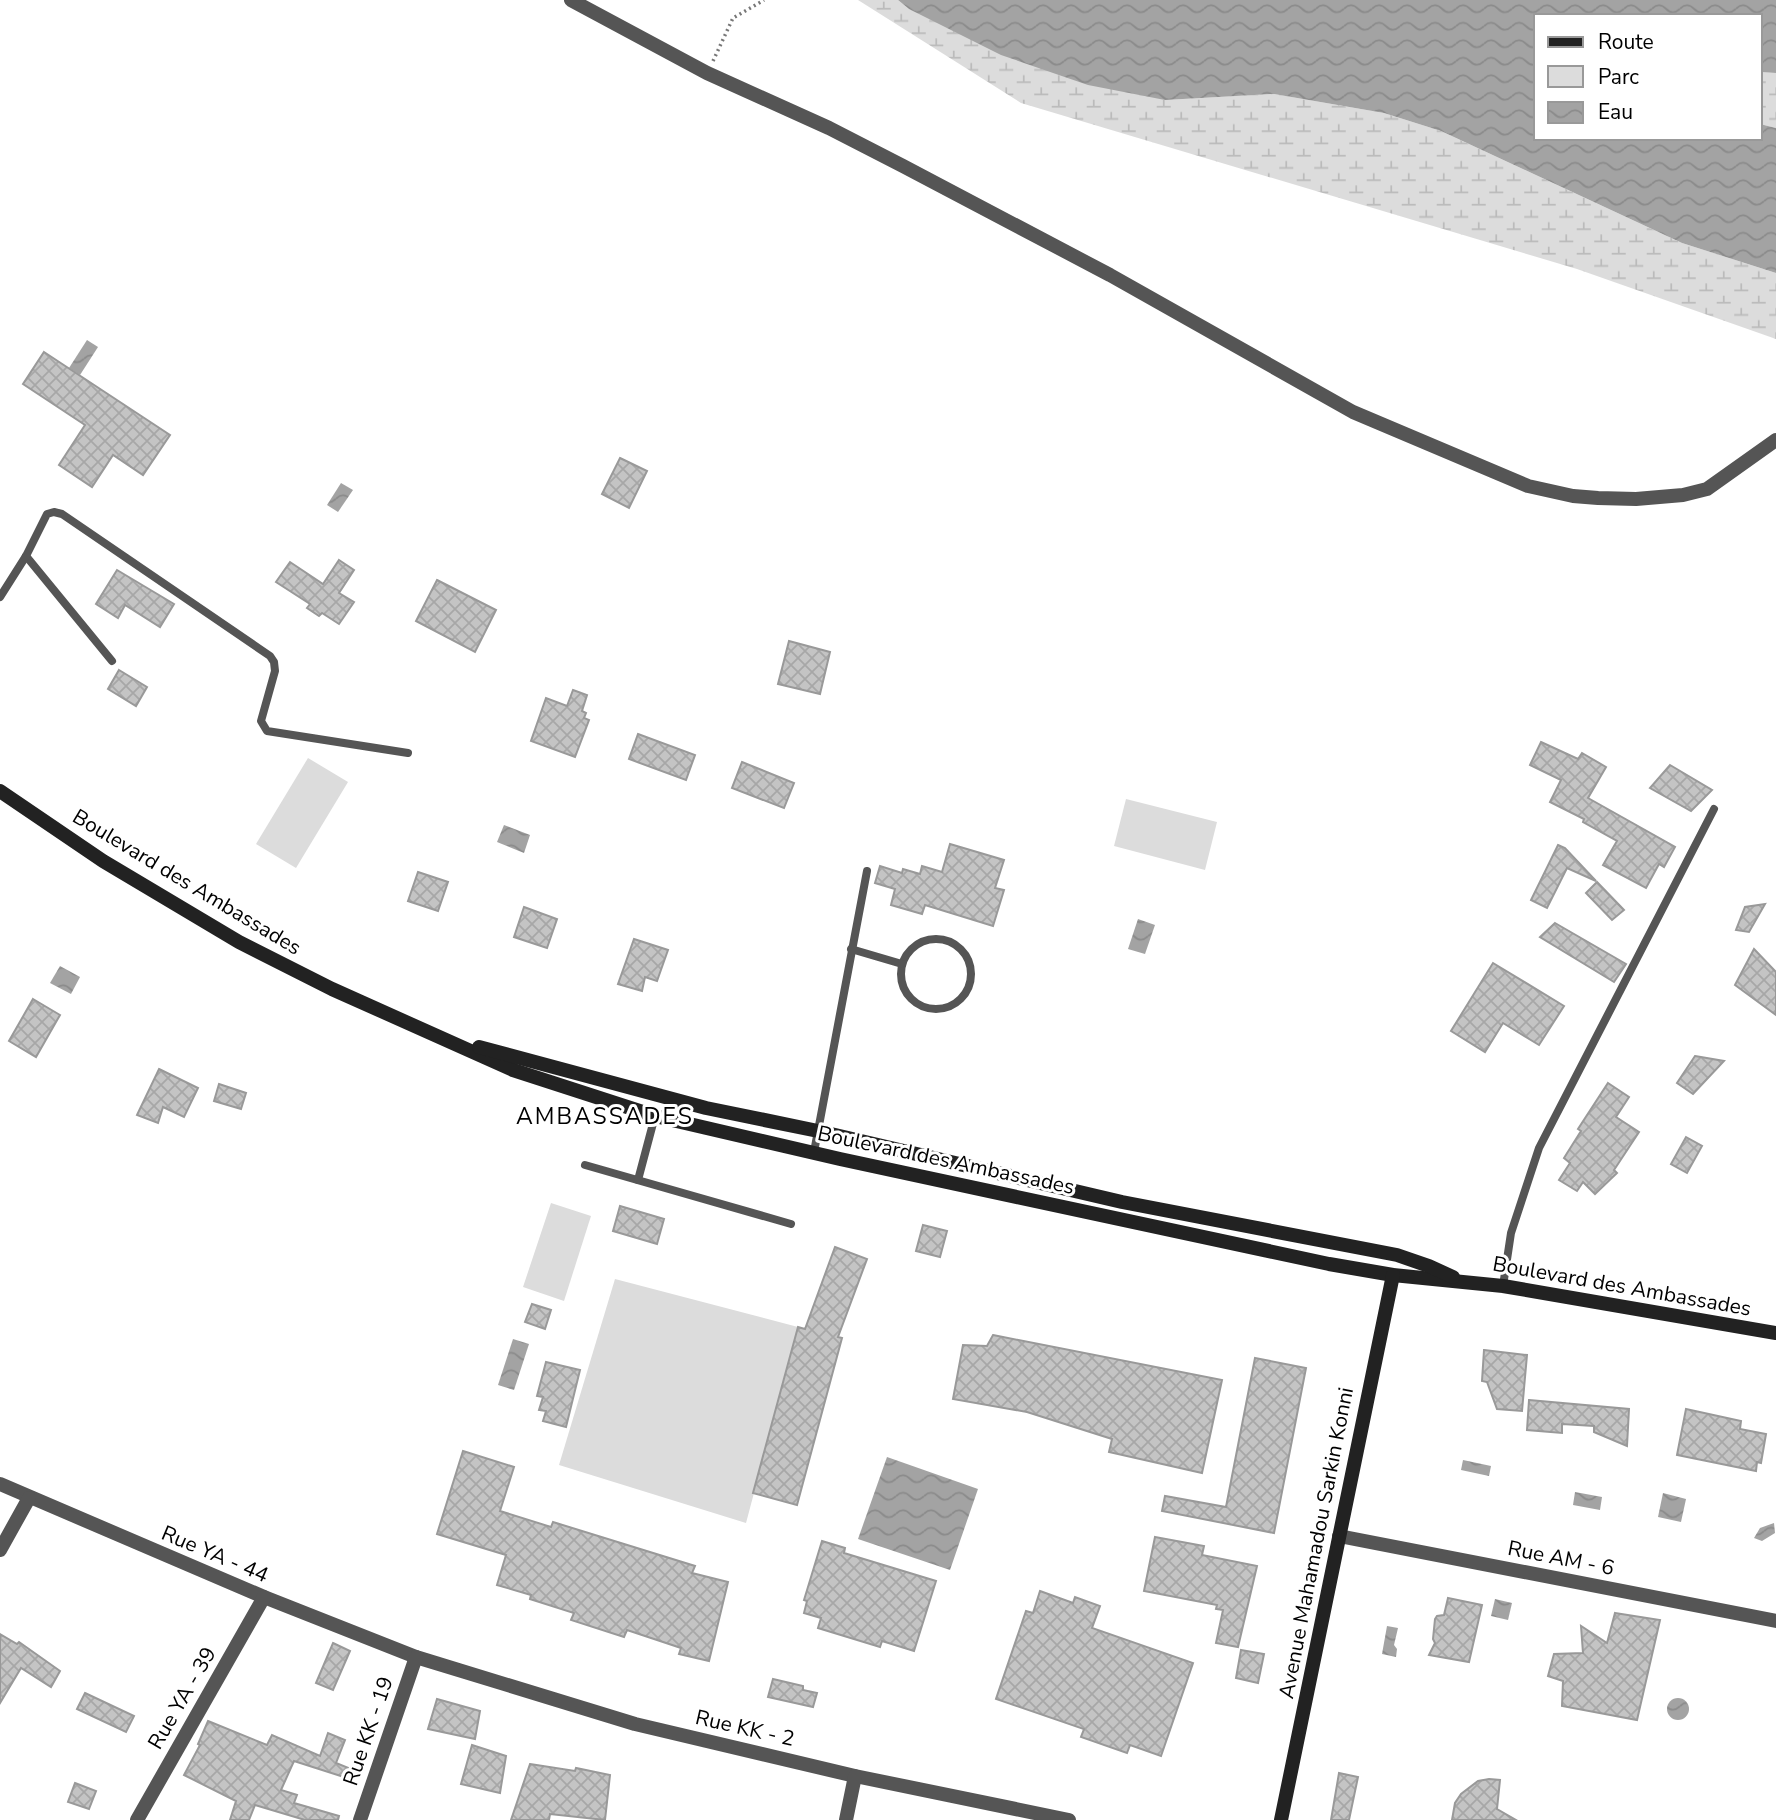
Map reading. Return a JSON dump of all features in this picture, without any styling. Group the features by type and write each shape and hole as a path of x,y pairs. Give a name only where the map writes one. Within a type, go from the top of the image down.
{"main road":[{"name":"Boulevard des Ambassades","path":"0,791 103,861 239,942 332,989 513,1070 655,1116 1316,1262 1392,1275 1503,1286 1776,1333"},
{"name":"Boulevard des Ambassades","path":"434,1035 706,1108 818,1131 1122,1202 1397,1255 1429,1266 1461,1282"},
{"name":"Avenue Mahamadou Sarkin Konni","path":"1281,1820 1392,1275"}],"street":[{"path":"571,0 707,73 891,159 1110,275 1353,412 1528,486 1573,496 1598,498 1643,499 1684,495 1707,489 1776,440"},
{"name":"Rue YA - 44","path":"0,1484 264,1597 416,1657"},
{"path":"0,1550 29,1498"},
{"name":"Rue AM - 6","path":"1339,1536 1776,1621"},
{"name":"Rue YA - 39","path":"137,1820 264,1597"},
{"name":"Rue KK - 2","path":"416,1657 635,1724 855,1776 1048,1818 1069,1820"},
{"name":"Rue KK - 19","path":"359,1820 416,1657"},
{"path":"845,1820 855,1776"}],"lane":[{"path":"0,597 26,556 47,514 62,514 270,656 275,671 261,721 267,731 408,753"},
{"path":"26,556 112,662"},
{"path":"1503,1286 1511,1233 1539,1148 1714,809"},
{"path":"814,1152 867,871"},
{"path":"942,940 961,950 968,959 971,977 965,994 956,1003 934,1010 921,1007 908,996 901,984 902,964 907,953 918,943 942,940"},
{"path":"851,948 902,964"},
{"path":"638,1180 655,1116"},
{"path":"585,1165 791,1224"}],"path":[{"path":"707,73 733,18 764,0"}],"green space":[{"path":"858,0 898,0 909,9 1165,100 1274,94 1384,113 1441,131 1682,243 1776,273 1776,339 1577,269 1021,103"},
{"path":"1762,72 1776,73 1776,128 1762,124"},
{"path":"308,758 348,782 296,868 256,844"},
{"path":"1126,799 1217,822 1205,870 1114,846"},
{"path":"551,1203 591,1216 564,1301 523,1287"},
{"path":"615,1279 798,1327 746,1523 559,1465"}],"water":[{"path":"898,0 1776,0 1776,73 1762,72 1762,14 1534,14 1534,140 1762,140 1762,124 1776,128 1776,273 1682,243 1441,131 1384,113 1274,94 1165,100 1088,85 1001,55 909,9"},
{"path":"87,340 98,347 80,375 69,368"},
{"path":"341,483 353,490 338,512 327,505"},
{"path":"504,825 530,835 524,853 497,842"},
{"path":"1138,919 1155,925 1145,954 1128,949"},
{"path":"60,966 80,977 71,994 50,983"},
{"path":"513,1339 529,1344 514,1390 498,1385"},
{"path":"887,1457 978,1489 950,1570 858,1539"},
{"path":"1463,1460 1491,1466 1489,1476 1461,1470"},
{"path":"1575,1492 1602,1497 1600,1510 1573,1505"},
{"path":"1663,1493 1686,1499 1681,1522 1658,1517"},
{"path":"1774,1523 1775,1533 1762,1541 1754,1538 1760,1528"},
{"path":"1495,1599 1512,1603 1508,1620 1491,1616"},
{"path":"1387,1626 1398,1628 1394,1645 1397,1649 1396,1657 1382,1654"},
{"path":"1678,1698 1686,1701 1689,1709 1686,1717 1678,1720 1670,1717 1667,1709 1670,1701"}],"building":[{"path":"44,352 170,435 143,475 113,455 92,487 59,465 85,425 23,384"},
{"path":"620,458 647,471 629,508 602,494"},
{"path":"339,560 354,570 339,593 354,602 339,624 322,613 319,616 307,608 310,604 276,582 290,562 323,584"},
{"path":"117,570 174,604 160,627 125,605 118,618 96,604"},
{"path":"437,580 496,610 475,652 416,621"},
{"path":"789,641 830,652 820,694 778,684"},
{"path":"119,670 147,687 136,706 108,689"},
{"path":"573,690 587,695 582,711 586,713 584,718 589,720 575,757 531,741 546,698 567,706"},
{"path":"638,734 695,755 686,780 629,759"},
{"path":"1541,742 1578,759 1582,753 1606,767 1588,798 1675,847 1664,867 1659,864 1646,888 1603,865 1617,841 1583,822 1584,819 1550,802 1561,780 1530,765"},
{"path":"742,762 794,783 784,808 732,788"},
{"path":"1670,765 1712,790 1691,811 1650,788"},
{"path":"950,844 1004,860 995,888 1004,890 993,926 925,905 922,914 891,905 895,889 875,883 880,866 902,873 903,869 920,874 922,866 942,872"},
{"path":"1558,845 1565,848 1596,881 1567,868 1547,908 1531,900"},
{"path":"418,872 448,882 438,911 408,901"},
{"path":"1597,882 1624,910 1612,920 1586,893"},
{"path":"1765,904 1749,932 1736,930 1745,907"},
{"path":"524,907 557,919 547,948 514,937"},
{"path":"1555,923 1626,964 1614,982 1540,937"},
{"path":"634,939 668,950 657,981 645,977 642,991 618,984"},
{"path":"1754,949 1776,972 1776,1015 1735,985"},
{"path":"1493,963 1564,1006 1539,1045 1503,1023 1485,1052 1451,1031"},
{"path":"33,999 60,1015 36,1057 9,1041"},
{"path":"1695,1056 1724,1061 1693,1094 1677,1083"},
{"path":"159,1069 198,1088 184,1117 163,1107 158,1123 137,1115"},
{"path":"1608,1083 1629,1097 1616,1117 1639,1132 1614,1170 1617,1173 1595,1194 1583,1182 1577,1191 1559,1180 1570,1163 1564,1158 1581,1131 1578,1129"},
{"path":"219,1084 246,1093 241,1109 214,1101"},
{"path":"1686,1137 1702,1146 1687,1173 1671,1164"},
{"path":"620,1206 664,1219 657,1244 613,1231"},
{"path":"923,1225 947,1231 940,1257 916,1251"},
{"path":"835,1247 867,1259 838,1337 842,1338 797,1505 753,1493 798,1327 805,1329"},
{"path":"532,1304 551,1310 545,1329 525,1322"},
{"path":"993,1335 1222,1380 1202,1473 1109,1452 1112,1439 1027,1412 953,1399 963,1345 987,1346"},
{"path":"1484,1350 1527,1355 1522,1411 1497,1409 1487,1382 1482,1381"},
{"path":"1255,1358 1306,1368 1274,1533 1162,1511 1165,1496 1226,1507"},
{"path":"546,1362 580,1370 566,1427 543,1421 546,1411 539,1410 543,1397 537,1396"},
{"path":"1529,1400 1629,1409 1627,1446 1594,1432 1594,1426 1562,1424 1562,1433 1527,1430"},
{"path":"1686,1409 1741,1421 1740,1429 1766,1434 1761,1463 1757,1462 1756,1471 1677,1455"},
{"path":"463,1451 514,1467 500,1511 551,1527 553,1522 695,1566 692,1573 728,1582 709,1661 679,1654 681,1648 627,1630 624,1637 571,1620 574,1613 530,1599 531,1595 497,1585 506,1555 437,1534"},
{"path":"1155,1537 1204,1546 1202,1555 1257,1566 1238,1647 1216,1643 1223,1610 1216,1609 1217,1605 1144,1591"},
{"path":"822,1541 845,1548 844,1553 936,1581 914,1651 882,1641 880,1647 818,1628 821,1618 804,1613 807,1601 804,1600"},
{"path":"1040,1591 1073,1603 1075,1597 1100,1606 1092,1628 1193,1663 1161,1756 1130,1745 1127,1753 1081,1737 1084,1729 996,1699 1026,1611 1033,1613"},
{"path":"1448,1598 1482,1605 1469,1662 1429,1655 1435,1643 1435,1619 1444,1615"},
{"path":"1615,1613 1660,1620 1637,1720 1562,1706 1563,1681 1548,1676 1554,1654 1583,1653 1581,1626 1607,1643"},
{"path":"0,1634 17,1644 19,1642 60,1671 51,1687 21,1668 0,1703"},
{"path":"333,1643 350,1651 333,1690 316,1683"},
{"path":"1241,1650 1264,1654 1258,1683 1236,1678"},
{"path":"773,1679 803,1686 803,1690 817,1693 813,1707 768,1697"},
{"path":"85,1693 134,1716 126,1732 77,1709"},
{"path":"437,1699 480,1711 475,1739 428,1729"},
{"path":"208,1721 267,1745 272,1735 320,1756 328,1733 345,1740 336,1763 351,1769 347,1778 294,1761 281,1790 297,1795 294,1803 339,1816 338,1820 305,1820 255,1805 249,1820 230,1820 236,1801 184,1775 200,1745 198,1744"},
{"path":"472,1745 506,1756 500,1793 461,1784"},
{"path":"530,1764 575,1771 576,1768 610,1775 605,1820 550,1814 549,1820 511,1820"},
{"path":"1339,1773 1358,1777 1349,1820 1331,1820"},
{"path":"1500,1780 1497,1809 1516,1820 1452,1820 1455,1803 1461,1794 1478,1781"},
{"path":"75,1783 96,1791 89,1809 68,1802"}],"district":[{"name":"AMBASSADES","path":"605,1116"}]}
